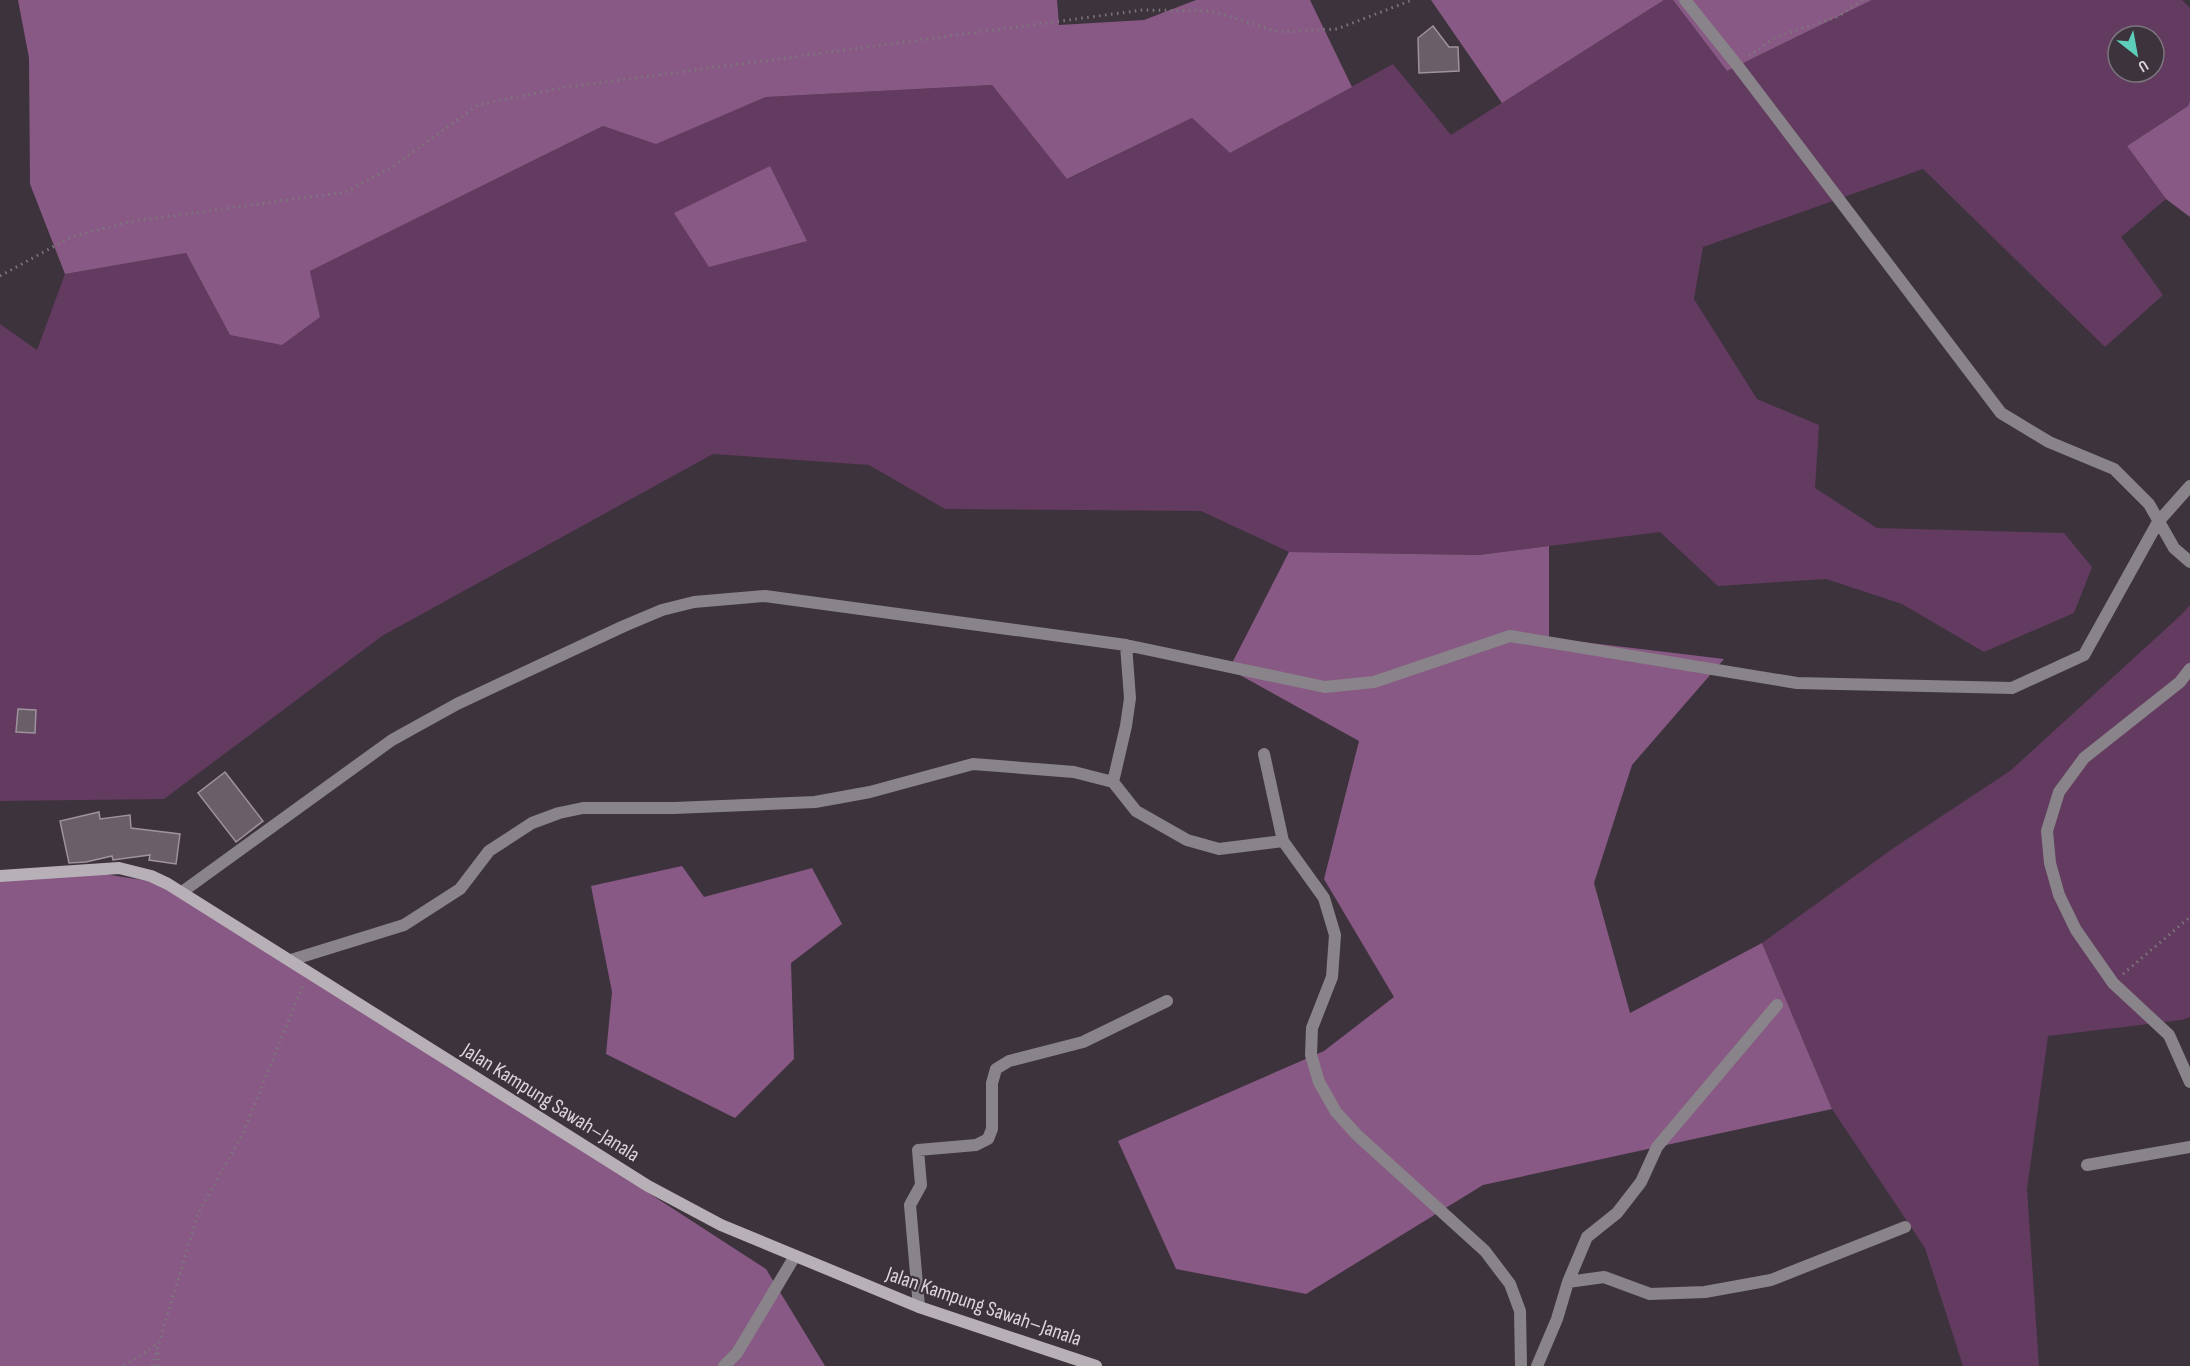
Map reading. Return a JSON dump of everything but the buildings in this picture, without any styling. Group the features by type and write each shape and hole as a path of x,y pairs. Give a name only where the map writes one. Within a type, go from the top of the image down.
{"main road":[{"name":"Jalan Kampung Sawah–Janala","path":"0,876 119,868 151,876 182,892 648,1186 721,1226 919,1307 1096,1366"}],"street":[{"path":"1686,0 2001,413 2049,442 2114,469 2149,504 2174,548 2190,562"},
{"path":"182,892 392,740 457,704 662,610 694,602 765,596 1126,645 1325,687 1374,682 1510,636 1797,683 2012,688 2084,655 2158,522 2190,486"},
{"path":"1113,782 1130,698 1126,645"},
{"path":"2190,669 2180,682 2084,758 2059,792 2047,831 2049,863 2059,895 2076,930 2113,982 2169,1035 2190,1082"},
{"path":"1264,754 1283,841 1324,898 1335,935 1332,977 1312,1028 1311,1055 1319,1082 1336,1112 1357,1135 1485,1251 1510,1284 1520,1311 1521,1366"},
{"path":"291,960 404,925 460,889 489,851 532,823 559,813 583,808 674,808 815,802 870,792 973,764 1074,772 1113,782 1137,811 1187,840 1219,849 1283,841"},
{"path":"919,1307 910,1205 921,1185 918,1150 976,1145 988,1139 992,1129 992,1083 996,1070 1009,1061 1083,1042 1167,1001"},
{"path":"1537,1366 1587,1237 1617,1213 1641,1182 1657,1147 1777,1005"},
{"path":"2087,1166 2190,1147"},
{"path":"1568,1282 1604,1277 1650,1294 1705,1292 1771,1280 1905,1227"},
{"path":"724,1366 737,1353 795,1256"}],"path":[{"path":"0,276 71,237 128,222 346,192 395,165 478,105 561,88 1143,10 1212,11 1278,32 1337,29 1412,0"},
{"path":"1737,65 1776,37 1839,16 1862,0"},
{"path":"2113,982 2190,917"},
{"path":"152,1366 198,1214 243,1133 308,972"},
{"path":"124,1366 158,1343"},
{"path":"158,1343 158,1366"}],"shaded area":[{"path":"18,0 1057,0 1059,25 1144,20 1196,0 1310,0 1352,87 1230,153 1192,118 1067,179 992,85 766,97 656,144 603,126 310,271 320,317 282,345 230,335 186,253 65,274 30,184 29,58"},
{"path":"1431,0 1664,0 1502,103"},
{"path":"1664,0 1673,0 1727,71 1872,0 2182,0 2190,8 2190,101 2188,106 2127,146 2166,199 2121,237 2163,295 2105,347 1923,169 1703,247 1694,299 1757,399 1819,425 1815,488 1877,528 2064,533 2092,567 2074,613 1984,652 1902,604 1826,579 1718,586 1660,532 1479,555 1289,552 1201,511 945,509 869,465 713,454 382,636 164,799 0,801 0,324 37,350 65,274 186,253 230,335 320,317 310,271 603,126 656,143 766,97 992,85 1068,179 1192,118 1230,153 1393,64 1451,135"},
{"path":"1673,0 1872,0 1727,71"},
{"path":"2190,101 2190,217 2166,199 2127,146 2188,106"},
{"path":"770,166 807,241 709,267 674,213"},
{"path":"1549,546 1549,638 1724,659 1632,765 1594,883 1630,1013 1762,943 1832,1109 1483,1185 1306,1294 1176,1269 1118,1141 1324,1051 1394,997 1324,879 1359,741 1229,669 1289,552 1479,555"},
{"path":"2190,605 2190,1017 2182,1020 2048,1036 2027,1189 2039,1366 1963,1366 1925,1248 1832,1109 1762,943 1895,847 2010,771"},
{"path":"682,866 704,897 812,868 842,924 791,963 794,1059 735,1118 606,1054 612,992 591,886"},
{"path":"85,871 168,884 766,1269 825,1366 0,1366 0,874"}]}
